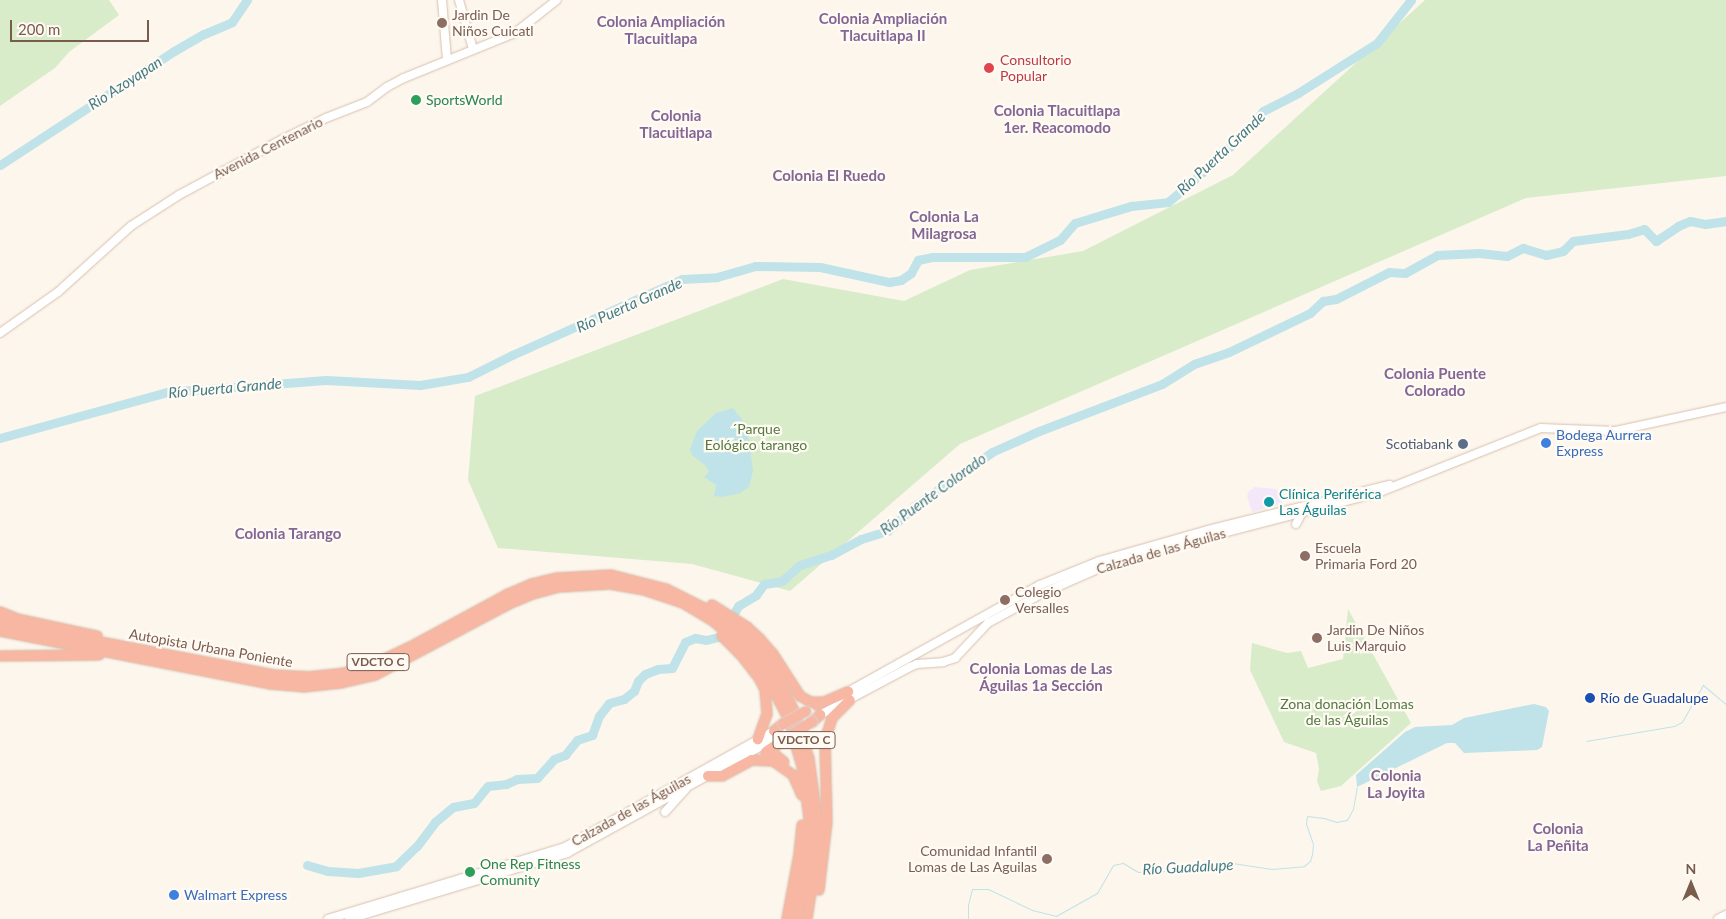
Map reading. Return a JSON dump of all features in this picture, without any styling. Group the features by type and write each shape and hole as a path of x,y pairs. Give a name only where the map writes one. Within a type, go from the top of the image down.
{"highway":[{"name":"Autopista Urbana Poniente","path":"113,645 274,675 307,677 344,673 372,665 416,644 508,594 531,584 558,578 586,575 628,582 682,596 692,596 707,603 748,627 768,647 768,670 741,655 694,609 628,582 560,587 533,594 509,604 375,675 341,683 302,687 270,684 142,658"},
{"path":"0,612 17,619 83,632 106,639 113,645"},
{"name":"VDCTO C","path":"0,624 113,645"},
{"name":"VDCTO C","path":"0,632 142,658"},
{"path":"0,656 59,654 142,658"},
{"path":"768,670 793,688 806,701 822,702 849,696"},
{"path":"758,739 765,722 768,670"},
{"name":"VDCTO C","path":"768,670 796,743 814,819 816,860 806,919"},
{"path":"793,688 811,715"},
{"path":"787,919 799,854 814,819 825,740 832,718 849,696"},
{"path":"708,776 722,776 770,750 782,730 811,715 822,702"},
{"path":"782,730 811,715"},
{"path":"770,750 793,770 801,790"},
{"path":"752,760 768,760 779,764 793,775 814,819 822,874 811,919"},
{"name":"VDCTO C","path":"796,919 814,819"}],"main road":[{"path":"442,0 447,60"},
{"path":"459,0 473,49"},
{"name":"Avenida Centenario","path":"0,333 30,314 58,292 131,226 174,198 284,138 326,118 363,104 395,82 516,33 557,0"},
{"name":"Calzada de las Águilas","path":"879,679 917,664 955,658 988,623 1043,593 1111,563 1380,492 1541,428 1615,431 1726,407"},
{"name":"Calzada de las Águilas","path":"811,715 879,679 926,649 1040,585 1109,557 1307,505 1394,485"},
{"path":"1296,524 1303,512"},
{"path":"970,624 976,626 978,632"},
{"path":"926,649 924,658 930,663"},
{"name":"Calzada de las Águilas","path":"328,919 565,847 758,739 782,730"},
{"name":"Calzada de las Águilas","path":"349,919 567,853 708,776 782,730"},
{"path":"665,812 687,788"},
{"path":"1718,919 1726,915"}],"shaded area":[{"path":"1255,487 1276,489 1280,494 1282,504 1252,512 1247,496 1249,491"}],"green space":[{"path":"0,0 109,0 119,15 69,52 55,68 0,106"},
{"name":"´Parque Eológico tarango","path":"1425,0 1726,0 1726,176 1526,198 960,444 790,591 692,564 498,548 468,480 475,396 783,279 904,301 970,270 1083,251 1233,175"},
{"name":"Zona donación Lomas de las Águilas","path":"1348,609 1411,723 1341,786 1321,791 1317,781 1319,769 1316,753 1284,742 1250,670 1252,643 1287,653 1301,651 1308,668 1343,659"}],"water":[{"path":"733,408 743,421 748,434 753,471 749,487 740,493 723,497 714,496 716,485 704,477 709,472 706,466 692,455 690,449 697,431 716,413"},
{"path":"1534,704 1546,707 1549,711 1542,747 1537,750 1464,753 1455,743 1447,743 1357,787 1356,775 1405,732 1415,727 1452,725 1464,718"}],"waterway":[{"name":"Rio Azoyapan","path":"0,165 174,51 204,34 232,22 247,0"},
{"name":"Río Puerta Grande","path":"0,438 167,392 326,380 420,385 468,377 512,355 682,279 717,277 755,266 820,267 889,282 901,280 911,273 918,260 932,257 1025,257 1060,240 1075,223 1131,206 1168,202 1251,127 1263,111 1298,93 1377,43 1411,0"},
{"name":"Río Puente Colorado","path":"307,865 328,871 358,873 396,866 417,846 435,822 453,807 474,803 488,786 506,784 517,779 537,778 554,759 565,755 577,740 592,735 599,716 609,703 624,699 634,691 638,681 645,674 658,669 672,668 685,642 695,638 706,640 722,636 726,621 732,617 738,606 756,595 764,584 782,581 800,565 831,555 861,539 888,531 913,507 992,452 1039,431 1162,384 1194,364 1229,352 1310,313 1323,301 1336,299 1389,272 1405,273 1437,255 1479,253 1507,256 1523,248 1546,255 1563,251 1573,241 1628,234 1644,229 1656,241 1678,226 1690,221 1705,224 1726,221"},
{"name":"Río Guadalupe","path":"1586,741 1674,726 1682,722 1703,685 1726,704"},
{"name":"Río Guadalupe","path":"968,919 968,905 972,889 988,889 1032,910 1056,916 1097,893 1113,865 1123,863 1138,872 1173,871 1226,862 1272,869 1304,866 1310,861 1313,844 1306,824 1307,816 1336,822 1347,820 1353,809 1357,787"}],"place":[{"name":"Jardin De Niños Cuicatl","path":"442,23"},
{"name":"Consultorio Popular","path":"989,68"},
{"name":"SportsWorld","path":"416,100"},
{"name":"Bodega Aurrera Express","path":"1546,443"},
{"name":"Scotiabank","path":"1463,444"},
{"name":"Clínica Periférica Las Águilas","path":"1269,502"},
{"name":"Escuela Primaria Ford 20","path":"1305,556"},
{"name":"Colegio Versalles","path":"1005,600"},
{"name":"Jardin De Niños Luis Marquio","path":"1317,638"},
{"name":"Río de Guadalupe","path":"1590,698"},
{"name":"Comunidad Infantil Lomas de Las Aguilas","path":"1047,859"},
{"name":"One Rep Fitness Comunity","path":"470,872"},
{"name":"Walmart Express","path":"174,895"}],"district":[{"name":"Colonia Ampliación Tlacuitlapa II","path":"883,26"},
{"name":"Colonia Ampliación Tlacuitlapa","path":"661,30"},
{"name":"Colonia Tlacuitlapa 1er. Reacomodo","path":"1057,118"},
{"name":"Colonia Tlacuitlapa","path":"676,124"},
{"name":"Colonia El Ruedo","path":"829,176"},
{"name":"Colonia La Milagrosa","path":"944,224"},
{"name":"Colonia Puente Colorado","path":"1435,382"},
{"name":"Colonia Tarango","path":"288,534"},
{"name":"Colonia Lomas de Las Águilas 1a Sección","path":"1041,676"},
{"name":"Colonia La Joyita","path":"1396,784"},
{"name":"Colonia La Peñita","path":"1558,836"}]}
